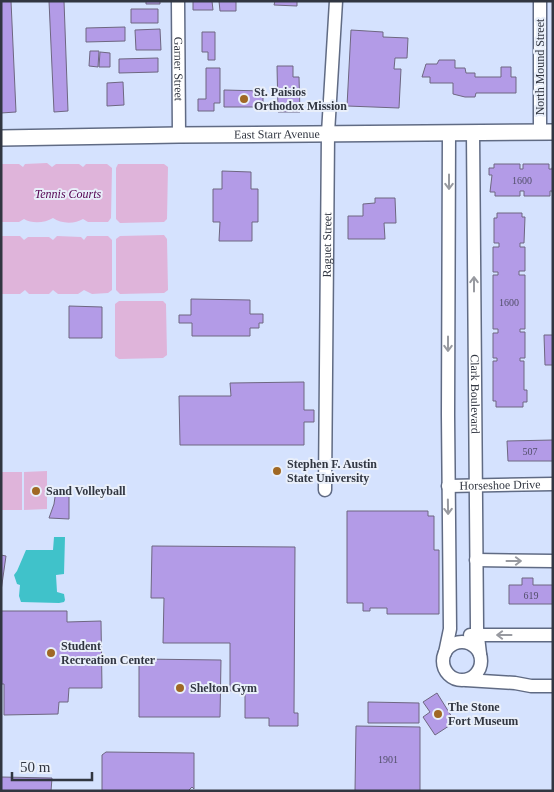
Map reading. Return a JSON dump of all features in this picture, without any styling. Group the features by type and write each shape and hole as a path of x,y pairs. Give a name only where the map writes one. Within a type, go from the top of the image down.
{"main road":[{"name":"East Starr Avenue","path":"1,138 546,132"}],"street":[{"name":"Garner Street","path":"178,1 179,135"},
{"name":"Raguet Street","path":"325,490 328,133 336,1"},
{"name":"North Mound Street","path":"540,1 546,132"},
{"path":"449,133 448,486 450,629 449,648 443,665 445,670 454,679 515,683 531,686 553,686"},
{"name":"Clark Boulevard","path":"474,133 475,485 477,635 480,654"},
{"name":"Horseshoe Drive","path":"448,486 553,484"},
{"path":"476,560 553,560"},
{"path":"449,648 463,637 477,635 553,635"},
{"path":"449,648 465,642 472,644 480,654 480,667 477,673 463,680"}],"green space":[{"name":"Tennis Courts","path":"47,163 52,167 56,164 79,164 83,167 86,164 107,164 112,168 111,218 108,222 88,222 83,219 68,223 53,218 38,222 24,219 19,222 1,222 1,164 19,164 23,167 25,164"},
{"name":"Tennis Courts","path":"118,164 164,164 168,167 167,219 164,222 120,223 116,219 116,168"},
{"path":"164,235 167,239 168,290 164,293 120,294 116,290 116,239 120,236"},
{"name":"Tennis Courts","path":"1,236 20,236 24,240 28,237 49,237 53,240 57,236 81,237 84,240 87,236 108,236 112,240 112,290 108,293 92,294 84,290 78,294 58,294 53,290 49,294 29,294 25,290 20,294 1,294"},
{"path":"119,301 163,301 166,304 167,355 163,358 119,359 115,356 115,304"},
{"name":"Sand Volleyball","path":"47,471 47,509 24,510 24,472"},
{"name":"Sand Volleyball","path":"1,472 22,472 22,510 1,510"}],"shaded area":[{"path":"54,537 65,537 64,574 56,575 57,592 64,594 64,602 21,602 19,596 20,585 17,584 14,575 26,550 53,550"}],"building":[{"path":"1,1 11,1 16,112 1,113"},
{"path":"49,1 64,1 68,111 54,112"},
{"path":"146,1 160,1 160,4 146,4"},
{"path":"193,1 212,1 213,10 193,10"},
{"path":"219,1 236,1 236,11 220,11"},
{"path":"275,1 297,1 297,6 274,5"},
{"path":"131,9 158,9 158,23 131,23"},
{"path":"125,27 125,41 86,42 86,28"},
{"path":"160,29 161,50 136,50 135,30"},
{"path":"351,30 383,32 383,37 408,38 407,58 395,58 394,69 401,69 399,108 347,106"},
{"path":"202,32 215,32 215,60 208,60 208,52 202,52"},
{"path":"90,51 99,51 98,67 89,66"},
{"path":"100,52 110,53 110,67 99,67"},
{"path":"158,58 158,72 119,73 119,59"},
{"path":"439,60 455,60 455,68 465,68 466,73 475,73 475,77 501,77 501,67 511,67 511,77 516,77 516,93 476,93 475,97 453,94 453,83 430,83 430,77 422,77 426,64 437,64"},
{"path":"277,66 293,66 293,77 299,77 300,112 278,112"},
{"path":"206,68 220,68 220,103 214,103 214,111 198,111 198,99 206,99"},
{"path":"123,82 124,105 107,106 107,83"},
{"name":"St. Paisios Orthodox Mission","path":"224,90 263,91 263,107 224,107"},
{"path":"494,164 520,164 520,169 523,169 523,164 549,164 549,169 552,169 553,164 553,196 552,191 550,191 550,196 524,196 524,191 520,191 520,196 495,196 495,192 490,192 492,175 489,175 489,168 494,168"},
{"path":"222,171 251,172 251,189 258,189 258,222 252,222 252,241 219,241 220,222 213,222 213,189 222,189"},
{"path":"375,198 395,198 396,223 384,223 385,239 348,239 348,216 363,216 363,204 375,203"},
{"path":"497,213 522,213 522,217 525,217 524,243 520,243 520,247 525,247 525,271 519,271 519,275 525,275 525,329 520,329 520,332 525,332 525,358 520,358 520,361 524,361 524,390 527,390 527,402 523,402 523,407 496,407 496,401 493,401 493,361 497,361 497,358 493,358 493,333 498,333 498,329 493,329 493,275 498,275 498,272 493,272 493,247 499,247 499,243 494,243 494,218 497,218"},
{"path":"191,299 250,300 250,314 263,314 263,323 259,323 259,328 250,328 250,336 192,336 192,323 179,323 179,315 191,315"},
{"path":"69,306 102,307 102,338 69,338"},
{"path":"544,335 553,335 553,365 545,365"},
{"path":"304,382 304,410 314,410 314,422 304,422 304,445 180,445 179,396 231,396 230,383"},
{"path":"553,440 553,461 508,461 507,441"},
{"path":"69,489 69,519 49,518 56,490"},
{"path":"347,511 428,511 428,516 434,516 434,550 439,550 439,614 387,614 387,608 370,608 370,611 363,611 363,603 347,603"},
{"path":"152,546 295,547 294,713 298,713 298,726 269,726 269,718 245,718 245,691 230,691 230,643 163,643 164,598 151,598"},
{"path":"1,555 6,556 1,591"},
{"path":"522,578 533,578 533,585 553,585 553,604 509,604 509,585 522,585"},
{"name":"Student Recreation Center","path":"1,611 67,611 67,622 101,621 102,688 69,688 68,702 59,702 58,714 4,715 4,684 1,684"},
{"name":"Shelton Gym","path":"139,659 221,660 220,717 139,717"},
{"name":"The Stone Fort Museum","path":"437,693 455,722 435,735 423,717 430,712 423,702"},
{"path":"368,702 419,703 419,723 368,723"},
{"path":"356,726 420,727 420,791 355,791"},
{"path":"106,752 194,753 194,789 192,787 188,791 102,791 102,755"},
{"path":"1,777 52,778 51,791 1,791"}],"place":[{"name":"St. Paisios Orthodox Mission","path":"244,99"},
{"name":"Stephen F. Austin State University","path":"277,471"},
{"name":"Sand Volleyball","path":"36,491"},
{"name":"Student Recreation Center","path":"51,653"},
{"name":"Shelton Gym","path":"180,688"},
{"name":"The Stone Fort Museum","path":"438,714"}]}
